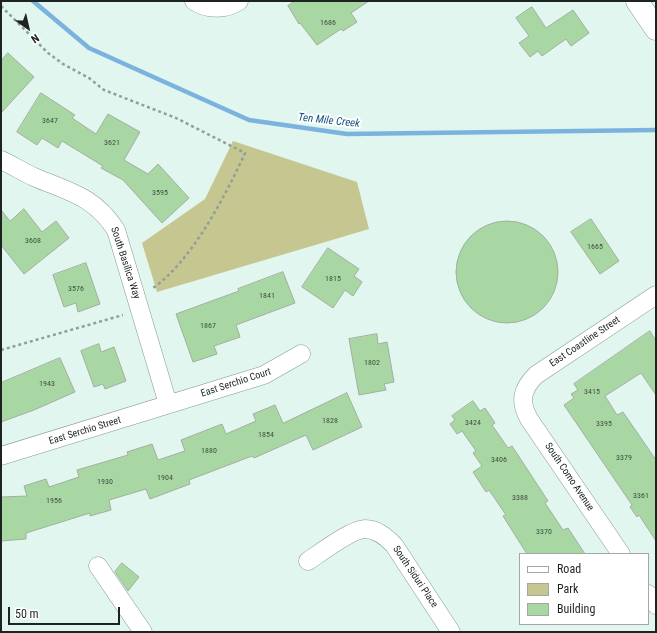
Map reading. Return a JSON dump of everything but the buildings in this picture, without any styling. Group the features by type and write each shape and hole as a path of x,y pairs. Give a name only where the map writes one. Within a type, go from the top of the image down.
{"main road":[{"path":"637,1 656,29"}],"street":[{"path":"201,4 221,7 234,4 239,1"},
{"name":"South Basilica Way","path":"1,160 33,176 79,195 97,206 108,218 116,230 168,404"},
{"name":"East Coastline Street","path":"523,398 528,384 536,374 656,295"},
{"name":"East Serchio Court","path":"168,404 264,375 301,354"},
{"name":"South Como Avenue","path":"523,398 525,412 529,420 620,553"},
{"name":"East Serchio Street","path":"1,456 168,404"},
{"name":"South Siduri Place","path":"308,561 353,532 365,529 385,536 394,545 451,632"},
{"path":"98,566 143,632"},
{"path":"649,595 656,605"}],"path":[{"path":"1,6 48,53 63,64 89,78 104,90 176,118 245,154 225,195 190,250 173,270 153,288"},
{"path":"1,350 122,315"}],"green space":[{"path":"233,141 357,182 369,229 157,292 142,243 205,199"}],"waterway":[{"name":"Ten Mile Creek","path":"33,1 89,48 249,120 347,134 656,130"}]}
